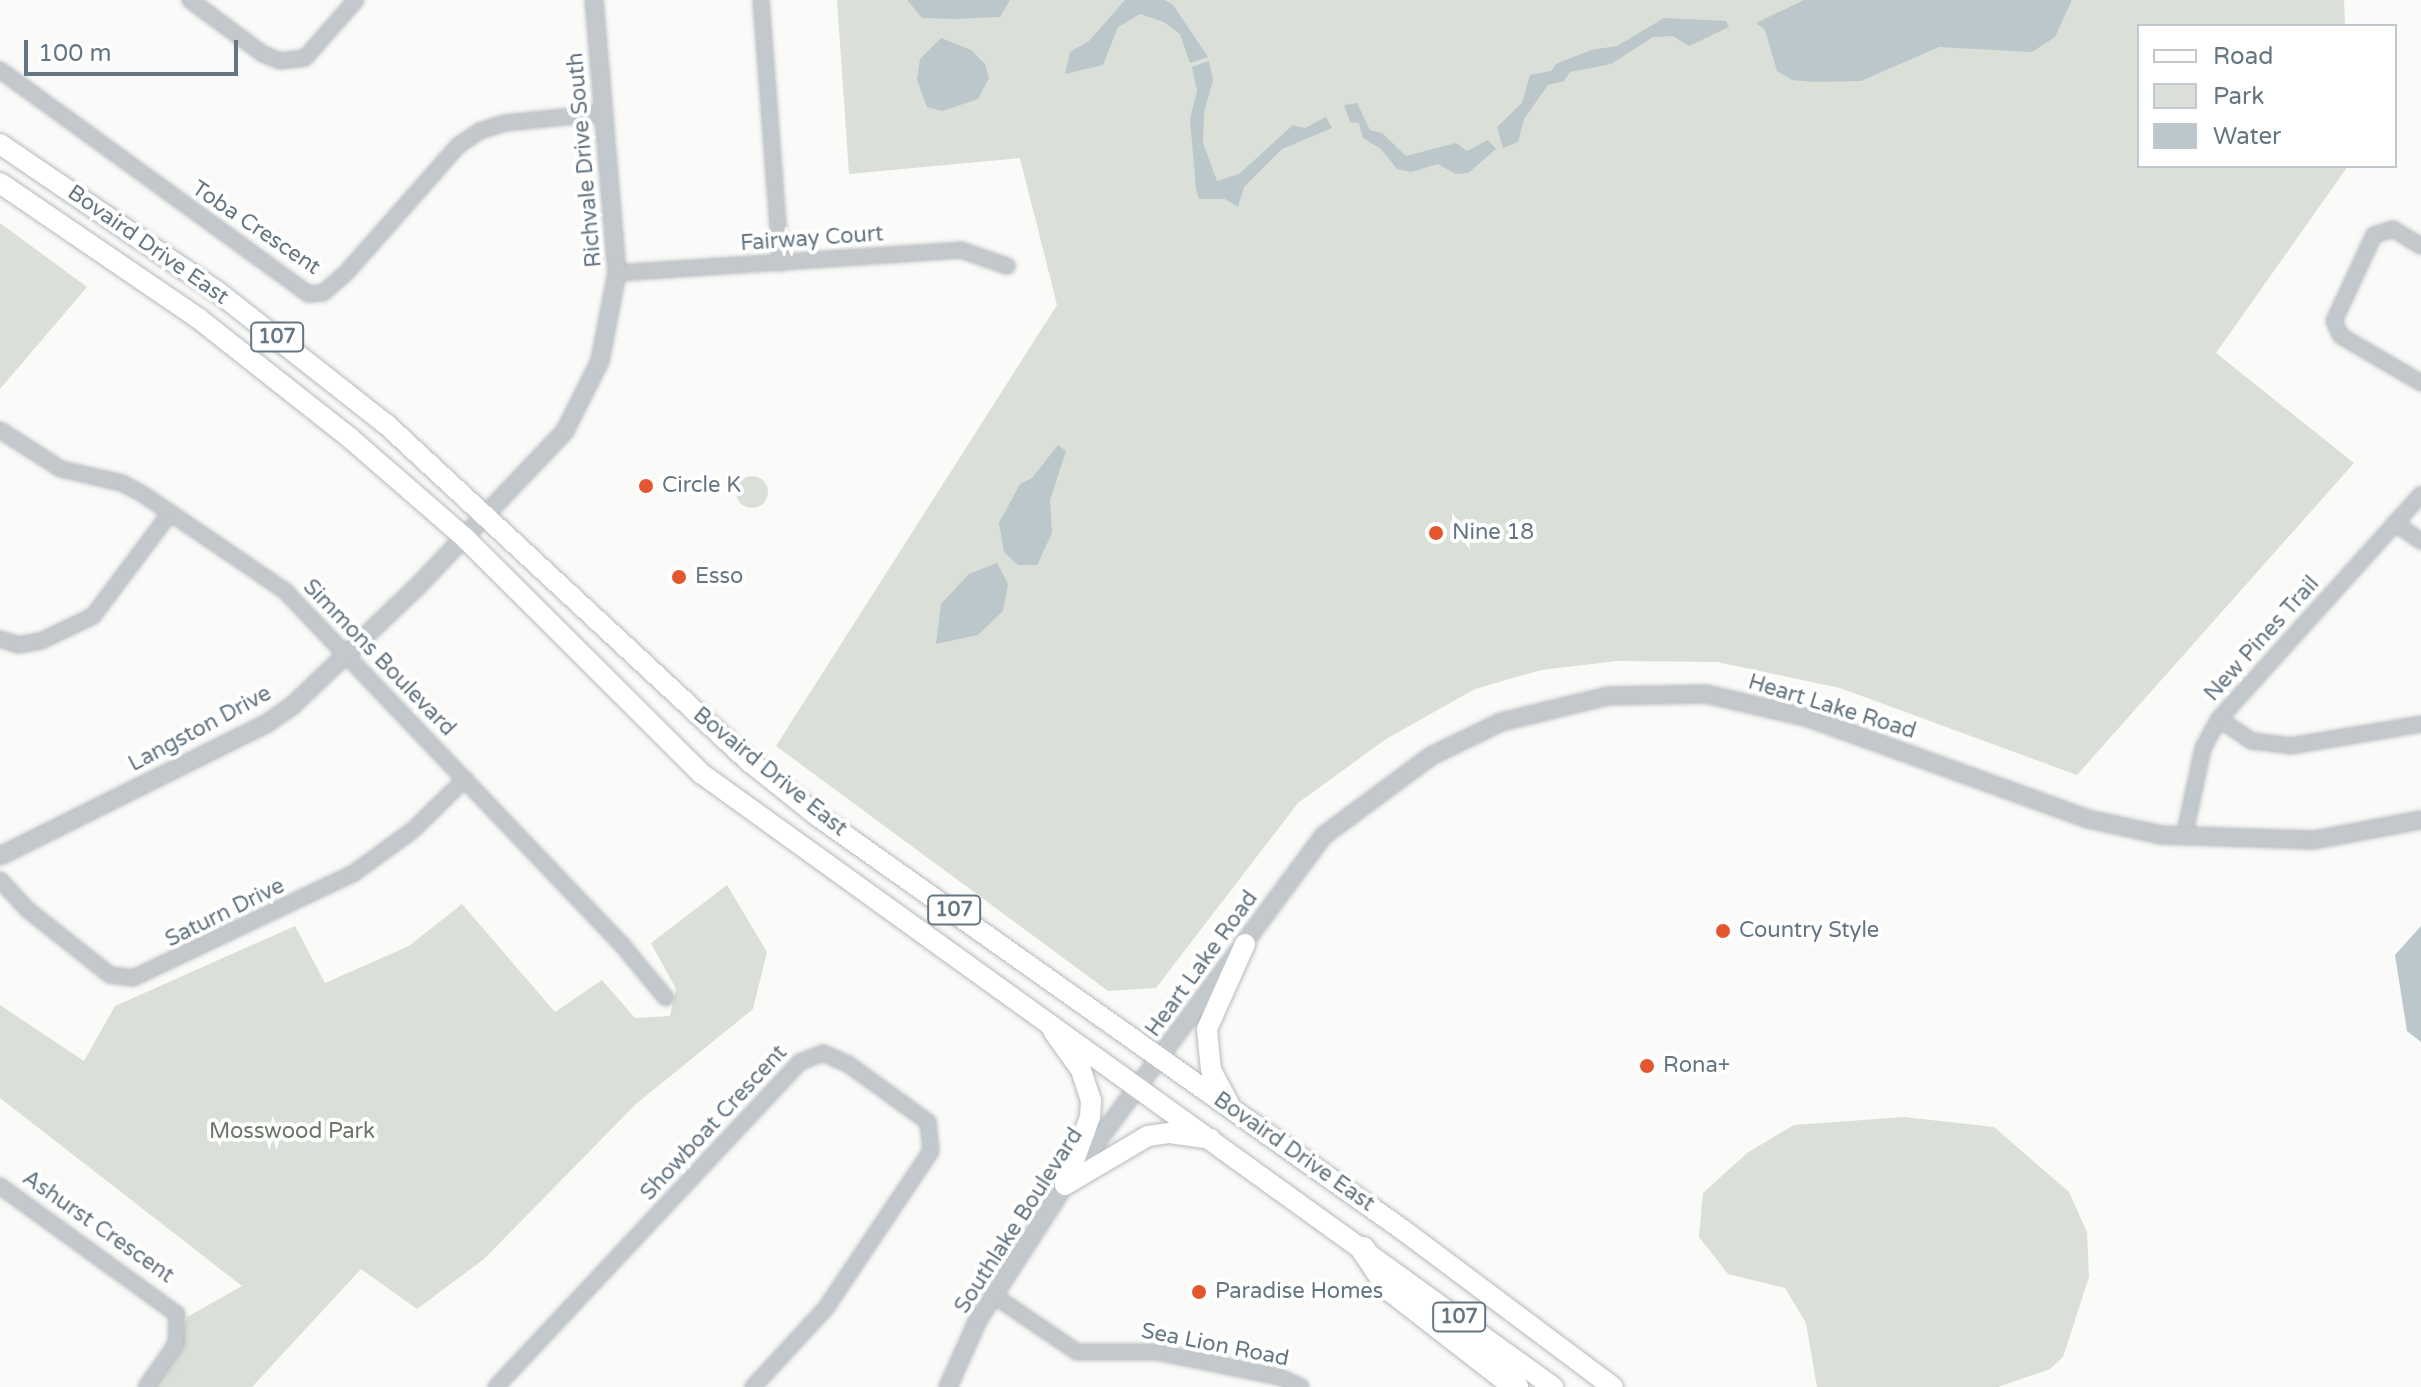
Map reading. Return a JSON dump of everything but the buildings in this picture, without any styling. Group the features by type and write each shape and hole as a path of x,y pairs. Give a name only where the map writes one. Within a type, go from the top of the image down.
{"highway":[{"path":"1363,1249 1389,1288 1516,1387"}],"main road":[{"name":"Bovaird Drive East","path":"0,144 230,301 386,424 774,781 1231,1107 1613,1387"},
{"name":"Bovaird Drive East","path":"0,183 198,318 350,438 465,538 702,774 1214,1139 1553,1387"},
{"path":"1231,1107 1211,1070 1206,1038 1245,944"},
{"path":"1044,1018 1081,1070 1091,1100 1090,1117 1065,1185"},
{"path":"1065,1185 1148,1136 1170,1133 1214,1139"}],"street":[{"path":"190,0 263,54 280,61 305,58 356,0"},
{"name":"Richvale Drive South","path":"465,538 542,461 588,390 610,327 617,273 594,0"},
{"path":"761,0 781,263"},
{"name":"Toba Crescent","path":"0,70 308,294 323,293 346,273 459,145 480,131 505,123 603,113"},
{"path":"2421,246 2393,229 2374,235 2334,321 2341,336 2421,383"},
{"name":"Fairway Court","path":"617,273 961,250 1007,266"},
{"name":"Simmons Boulevard","path":"0,430 48,463 122,483 285,591 465,779 666,998"},
{"name":"New Pines Trail","path":"2184,837 2203,748 2219,719 2421,495"},
{"path":"0,639 18,645 41,641 93,616 170,513"},
{"path":"2395,523 2421,541"},
{"name":"Langston Drive","path":"0,856 266,724 345,655 465,538"},
{"name":"Heart Lake Road","path":"1139,1086 1323,836 1383,787 1431,756 1501,722 1608,696 1688,693 1746,701 1820,722 2088,819 2184,837 2314,840 2421,820"},
{"path":"2219,719 2252,741 2290,746 2421,724"},
{"name":"Saturn Drive","path":"0,880 28,910 110,975 133,978 354,873 404,838 465,779"},
{"name":"Showboat Crescent","path":"505,1384 800,1062 823,1053 848,1064 928,1122 931,1151 826,1308 753,1387"},
{"name":"Southlake Boulevard","path":"948,1387 993,1295 1065,1185 1139,1086"},
{"name":"Ashurst Crescent","path":"0,1186 177,1314 176,1344 146,1387"},
{"name":"Sea Lion Road","path":"993,1295 1077,1352 1157,1352 1280,1377 1301,1387"}],"green space":[{"path":"837,0 2344,0 2345,24 2137,24 2137,168 2347,168 2216,353 2354,463 2077,775 1840,688 1717,662 1617,661 1541,670 1475,689 1386,739 1298,803 1156,988 1108,991 776,746 1057,305 1020,158 849,174"},
{"path":"0,223 87,287 0,389"},
{"path":"752,476 763,481 768,492 763,503 752,508 741,503 736,492 741,481"},
{"name":"Mosswood Park","path":"727,885 767,952 753,1009 636,1104 484,1259 417,1309 361,1269 252,1387 154,1387 179,1351 187,1317 242,1286 0,1098 0,1005 84,1061 115,1006 295,926 325,983 409,946 462,904 555,1012 602,980 635,1018 670,1016 676,989 651,943"},
{"path":"1904,1117 1994,1127 2069,1192 2087,1232 2089,1277 2063,1357 2050,1369 1998,1387 1817,1387 1806,1323 1785,1288 1728,1274 1699,1237 1703,1193 1747,1153 1794,1125"}],"water":[{"path":"907,0 1010,0 1000,17 955,19 922,18"},
{"path":"1125,0 1165,0 1173,5 1208,57 1190,63 1180,34 1164,22 1140,14 1118,27 1103,65 1065,74 1070,52 1089,41"},
{"path":"1804,0 2072,0 2055,37 2032,52 1939,47 1861,81 1815,82 1792,80 1777,71 1765,30 1756,23"},
{"path":"1664,18 1726,21 1729,27 1689,46 1673,36 1653,37 1611,64 1570,72 1564,81 1548,85 1524,119 1518,142 1503,148 1497,127 1522,103 1530,75 1551,71 1556,64 1591,50 1617,46"},
{"path":"941,38 971,50 985,64 989,78 978,99 942,111 927,107 917,80 920,59"},
{"path":"1209,61 1213,80 1204,112 1203,143 1217,181 1239,174 1293,125 1305,128 1326,117 1332,128 1282,149 1244,187 1238,207 1225,199 1199,199 1196,189 1190,119 1197,91 1192,67"},
{"path":"1357,103 1370,130 1382,133 1406,156 1456,143 1467,151 1488,140 1496,149 1468,173 1456,174 1438,164 1411,172 1397,169 1381,149 1363,138 1359,123 1350,122 1344,105"},
{"path":"1058,445 1066,451 1050,500 1052,533 1037,565 1018,565 1004,552 999,523 1020,484 1032,478"},
{"path":"997,563 1008,584 1003,611 978,635 936,644 941,604 969,574"},
{"path":"2421,926 2421,1042 2407,1031 2395,955"}],"place":[{"name":"Circle K","path":"646,486"},
{"name":"Nine 18","path":"1436,533"},
{"name":"Esso","path":"679,577"},
{"name":"Country Style","path":"1723,931"},
{"name":"Rona+","path":"1647,1066"},
{"name":"Paradise Homes","path":"1199,1292"}]}
